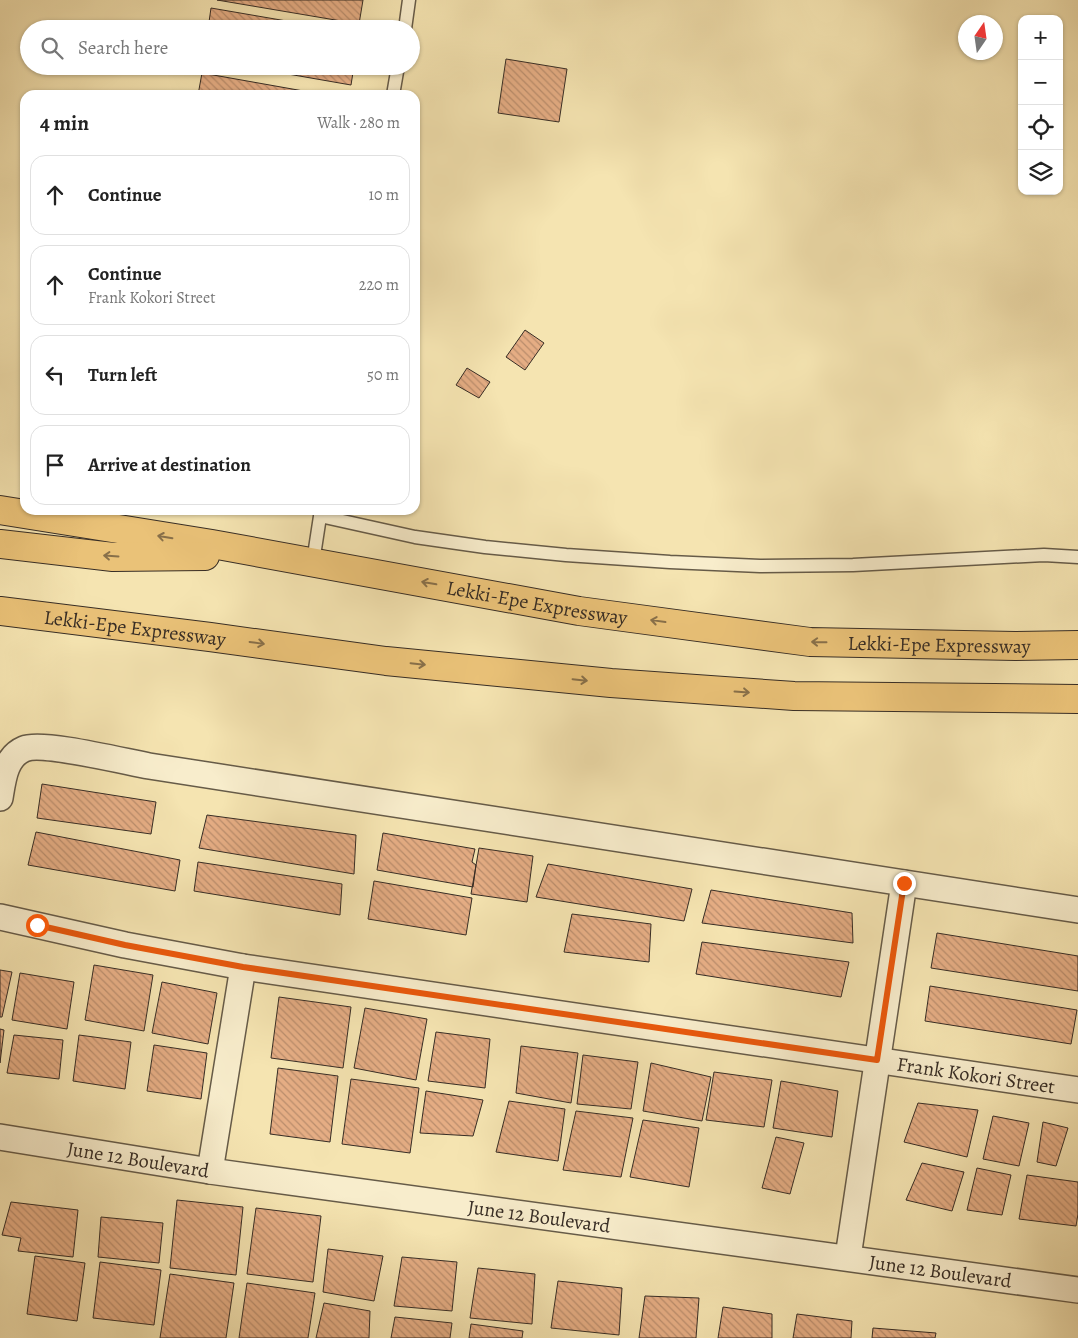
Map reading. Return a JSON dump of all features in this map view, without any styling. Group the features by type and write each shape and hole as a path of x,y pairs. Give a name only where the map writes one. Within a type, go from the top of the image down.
{"highway":[{"name":"Lekki-Epe Expressway","path":"1,510 20,513"},
{"name":"Lekki-Epe Expressway","path":"32,515 282,556 579,610 810,642 1014,646 1078,645"},
{"path":"0,544 113,556 282,556"},
{"name":"Lekki-Epe Expressway","path":"0,611 386,661 611,683 794,696 1078,699"}],"street":[{"path":"0,798 4,774 12,759 24,749 34,746 149,766 1078,910"},
{"path":"848,1258 904,883"},
{"name":"Frank Kokori Street","path":"0,917 74,934 243,967 1078,1090"},
{"path":"210,1171 243,967"},
{"name":"June 12 Boulevard","path":"0,1137 210,1171 1078,1290"}],"lane":[{"path":"407,20 410,0"},
{"path":"395,90 397,75"},
{"path":"313,562 321,515"},
{"path":"328,515 414,538 566,555 670,562 760,566 862,564 1044,555 1078,557"}],"building":[{"path":"217,0 363,0 360,20 335,20"},
{"path":"211,8 281,20 209,20"},
{"path":"506,59 567,69 559,122 498,113"},
{"path":"202,75 213,75 298,90 199,90"},
{"path":"294,75 353,75 351,85"},
{"path":"525,330 544,343 525,370 506,357"},
{"path":"467,368 490,382 479,398 456,385"},
{"path":"42,784 156,802 151,834 37,818"},
{"path":"207,815 356,835 354,874 199,848"},
{"path":"36,832 180,860 175,891 28,865"},
{"path":"383,833 475,849 472,862 476,865 473,887 377,870"},
{"path":"479,848 533,856 527,902 471,894"},
{"path":"198,862 342,884 340,915 194,891"},
{"path":"548,864 692,889 684,921 536,897"},
{"path":"374,881 472,898 466,935 368,919"},
{"path":"711,890 852,913 853,943 702,923"},
{"path":"572,914 651,924 649,962 564,952"},
{"path":"937,933 1078,956 1078,991 931,968"},
{"path":"702,942 849,962 841,997 696,974"},
{"path":"94,965 153,975 144,1031 85,1020"},
{"path":"0,970 12,972 2,1017 0,1017"},
{"path":"20,973 74,982 67,1029 12,1020"},
{"path":"162,982 217,993 208,1044 152,1033"},
{"path":"930,986 1077,1010 1071,1044 925,1021"},
{"path":"279,997 351,1007 343,1068 271,1058"},
{"path":"365,1008 427,1019 416,1080 354,1068"},
{"path":"0,1029 4,1030 0,1063"},
{"path":"436,1032 490,1039 485,1088 428,1081"},
{"path":"14,1035 63,1040 59,1079 7,1073"},
{"path":"79,1035 131,1042 125,1089 73,1081"},
{"path":"154,1045 207,1053 201,1099 147,1091"},
{"path":"521,1046 578,1053 571,1103 516,1093"},
{"path":"583,1055 638,1062 631,1109 577,1104"},
{"path":"651,1063 711,1077 702,1121 643,1111"},
{"path":"278,1068 338,1076 330,1142 270,1134"},
{"path":"714,1072 772,1080 764,1127 706,1120"},
{"path":"351,1079 419,1088 410,1153 342,1144"},
{"path":"781,1081 838,1091 832,1137 773,1128"},
{"path":"426,1091 483,1100 473,1136 420,1133"},
{"path":"509,1101 565,1109 558,1161 496,1152"},
{"path":"918,1103 978,1110 967,1157 904,1142"},
{"path":"576,1111 633,1118 621,1177 563,1170"},
{"path":"993,1116 1029,1123 1019,1166 983,1159"},
{"path":"643,1120 699,1128 689,1187 630,1177"},
{"path":"1043,1122 1068,1128 1056,1166 1037,1162"},
{"path":"776,1137 804,1143 790,1194 762,1188"},
{"path":"922,1163 964,1172 952,1211 906,1200"},
{"path":"977,1168 1011,1175 1002,1215 967,1210"},
{"path":"1027,1175 1078,1182 1076,1226 1019,1219"},
{"path":"177,1200 243,1207 236,1275 170,1268"},
{"path":"11,1202 78,1210 73,1257 18,1251 21,1238 2,1235"},
{"path":"256,1208 321,1216 313,1282 247,1274"},
{"path":"101,1217 163,1223 159,1263 98,1257"},
{"path":"328,1249 383,1256 374,1301 323,1292"},
{"path":"35,1256 85,1263 77,1321 27,1314"},
{"path":"402,1257 457,1262 452,1311 394,1306"},
{"path":"100,1262 161,1270 154,1325 93,1318"},
{"path":"478,1268 535,1274 532,1324 470,1318"},
{"path":"170,1274 234,1283 226,1338 160,1338"},
{"path":"558,1281 622,1288 619,1335 551,1328"},
{"path":"247,1283 315,1293 308,1338 239,1338"},
{"path":"645,1296 699,1298 696,1338 639,1338"},
{"path":"324,1303 370,1311 369,1338 316,1338"},
{"path":"723,1307 772,1314 772,1338 718,1338"},
{"path":"797,1314 852,1321 851,1338 793,1338"},
{"path":"395,1317 452,1323 450,1338 391,1338"},
{"path":"471,1324 523,1331 522,1338 469,1338"},
{"path":"873,1328 936,1333 935,1338 872,1338"}],"route":[{"path":"37,925 125,945 243,967 877,1060 904,883"}]}
